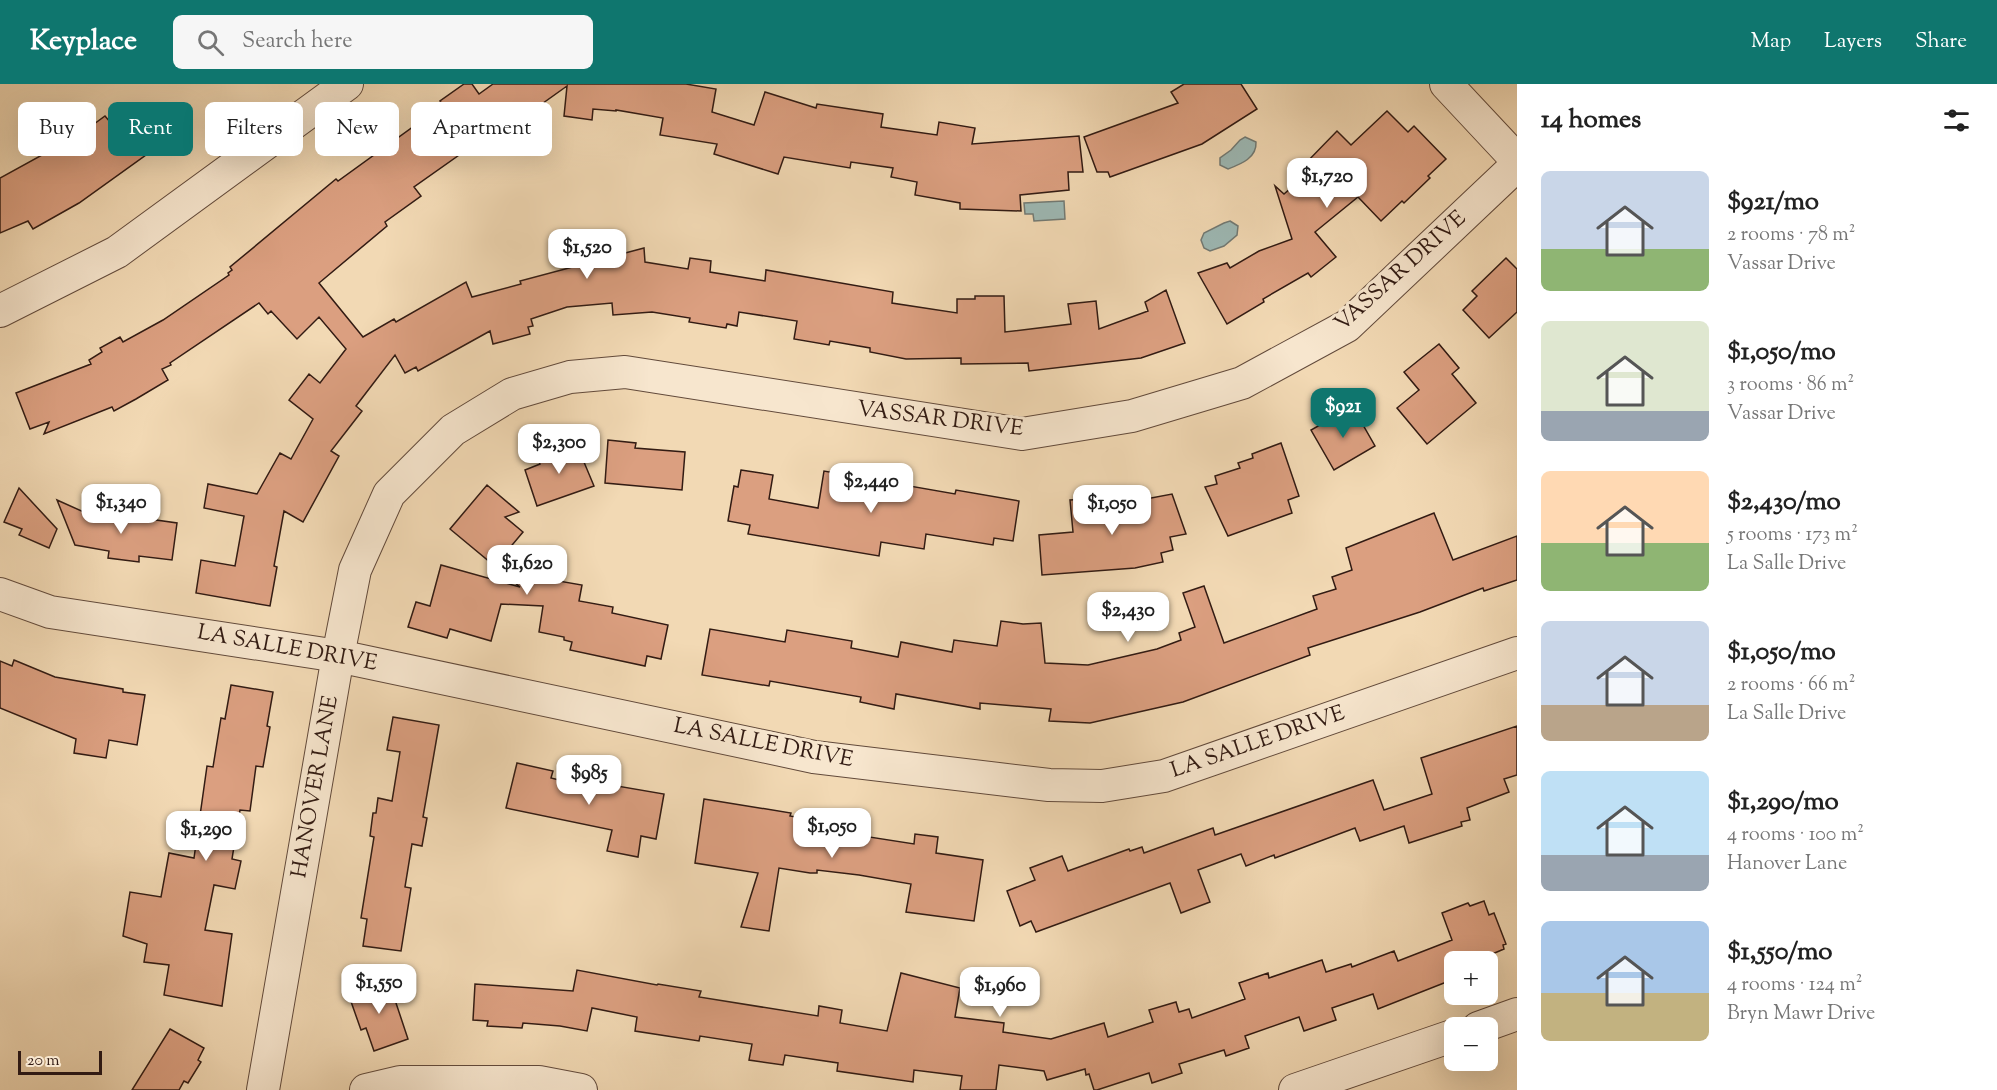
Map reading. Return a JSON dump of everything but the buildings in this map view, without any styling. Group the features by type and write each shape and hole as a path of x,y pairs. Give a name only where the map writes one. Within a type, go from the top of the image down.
{"street":[{"path":"0,311 117,252 347,84"},
{"path":"1446,84 1517,160"},
{"name":"VASSAR DRIVE","path":"570,377 625,372 1022,434 1132,416 1242,382 1347,326 1517,165"},
{"name":"HANOVER LANE","path":"263,1090 355,570 389,494 453,430 512,394 570,377"},
{"name":"LA SALLE DRIVE","path":"0,594 50,612 338,656 814,757 1049,785 1102,786 1164,776 1517,653"},
{"path":"1498,1021 1517,1014"},
{"path":"1295,1090 1444,1039"},
{"path":"366,1090 399,1082 538,1082 581,1090"}],"water":[{"path":"1245,137 1256,142 1256,148 1251,156 1228,169 1220,165 1220,158"},
{"path":"1064,201 1065,219 1034,221 1033,214 1025,214 1024,203"},
{"path":"1230,221 1238,226 1237,235 1224,246 1210,251 1204,248 1201,240 1204,233"}]}
